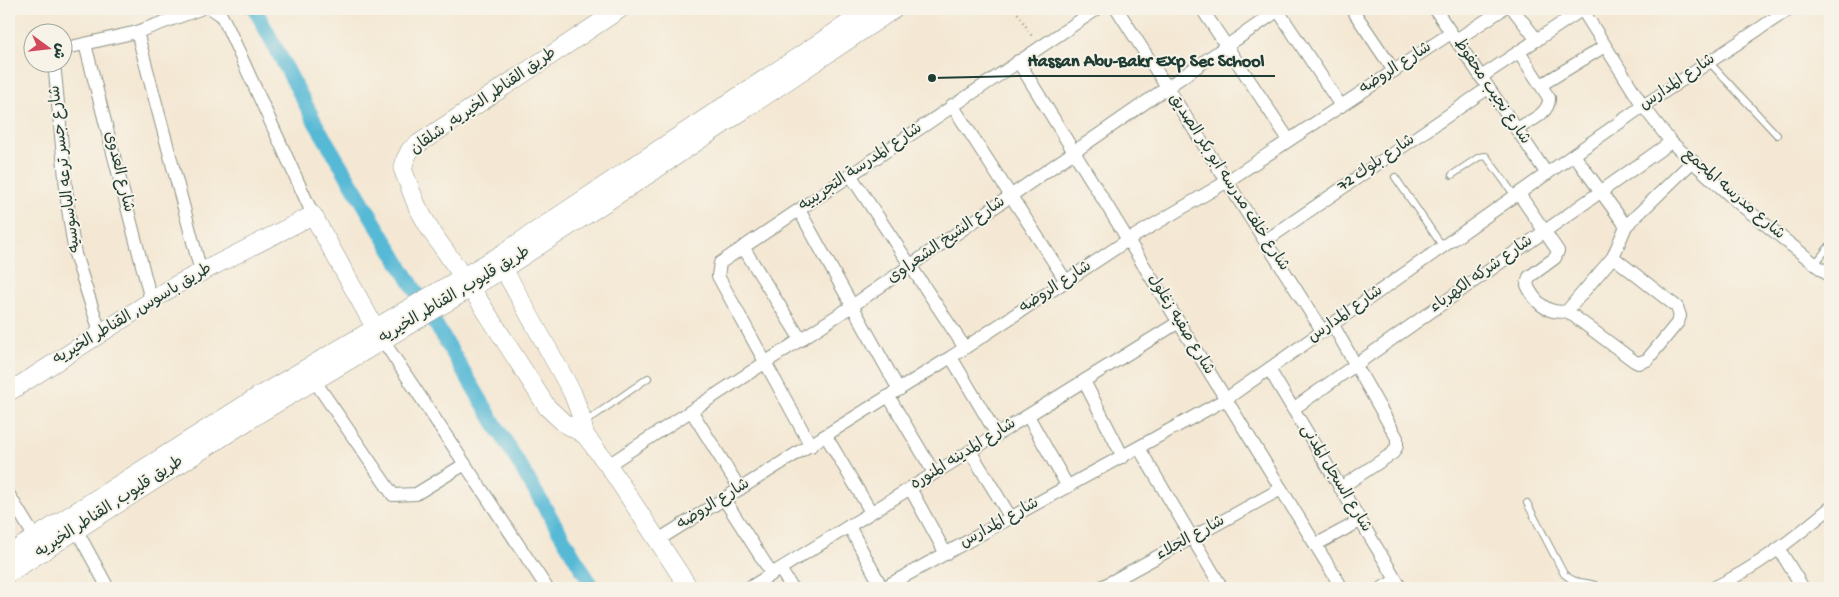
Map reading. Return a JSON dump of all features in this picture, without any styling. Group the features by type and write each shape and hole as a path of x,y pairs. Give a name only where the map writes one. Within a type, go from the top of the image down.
{"main road":[{"name":"طريق القناطر الخيريه, شلقان","path":"584,429 564,424 547,406 460,287 442,247 418,206 403,170 410,150 418,144 620,9"},
{"name":"طريق قليوب, القناطر الخيريه","path":"500,263 870,9"},
{"name":"طريق قليوب, القناطر الخيريه","path":"9,573 39,543 257,396 378,333 460,287 637,182 894,9"},
{"name":"طريق باسوس, القناطر الخيريه","path":"9,392 151,300 201,272 313,215"},
{"path":"313,215 378,333"},
{"name":"طريق القناطر الخيريه, شلقان","path":"500,263 572,392 584,429 689,588"},
{"name":"طريق قليوب, القناطر الخيريه","path":"9,554 76,529 314,380 378,333"}],"street":[{"path":"72,47 137,32 200,9"},
{"path":"212,9 221,16 227,26 313,215"},
{"name":"شارع المدرسة التجريبيه","path":"811,446 718,276 720,263 1097,9"},
{"name":"شارع خلف مدرسه ابو بكر الصديق","path":"1117,9 1265,241 1355,364 1397,438 1397,446 1392,453 1340,488"},
{"path":"1202,9 1290,140"},
{"path":"1278,9 1341,106"},
{"name":"شارع الشيخ الشعراوى","path":"608,465 692,412 911,266 1278,9"},
{"path":"1352,9 1394,71"},
{"name":"شارع نجيب محفوظ","path":"1435,9 1547,174"},
{"path":"1513,9 1537,40"},
{"name":"شارع بلوك 72","path":"1265,241 1485,82 1519,52 1582,9"},
{"name":"شارع مدرسه المجمع","path":"1582,9 1644,106 1671,142 1736,201 1830,276"},
{"name":"شارع المدارس","path":"883,588 1226,399 1644,106 1789,9"},
{"name":"شارع الروضه","path":"658,540 951,357 1128,240 1226,182 1394,71 1497,10"},
{"path":"137,32 201,272"},
{"name":"شارع العدوى","path":"85,44 151,300"},
{"path":"1541,86 1605,46"},
{"path":"1516,129 1546,110 1549,98 1519,52"},
{"name":"شارع صفيه زغلول","path":"1018,61 1342,588"},
{"name":"شارع جسر ترعه الباسوسيه","path":"55,72 68,209 75,254 100,332"},
{"path":"952,105 1066,282"},
{"name":"شارع شركه الكهرباء","path":"1293,409 1671,142"},
{"path":"1574,155 1626,226"},
{"path":"1517,195 1557,248 1555,258 1529,277 1527,285 1547,310 1554,312 1566,310 1613,257 1626,226 1692,161"},
{"path":"851,176 965,348"},
{"path":"799,210 852,306 934,473"},
{"path":"743,246 801,340"},
{"path":"1566,310 1634,361 1638,363 1647,360 1678,322 1680,311 1613,257"},
{"name":"شارع المدينه المنوره","path":"749,588 1179,322"},
{"path":"378,333 465,464 541,586"},
{"path":"951,357 997,435"},
{"name":"شارع السجل المدنى","path":"1269,369 1398,584"},
{"path":"314,380 393,495 416,494 465,464"},
{"path":"1084,381 1122,457"},
{"path":"692,412 740,489"},
{"path":"1028,416 1068,487"},
{"path":"826,436 871,512"},
{"path":"1139,448 1222,588"},
{"path":"970,451 1011,518"},
{"path":"910,488 946,554"},
{"name":"شارع الجلاء","path":"1100,588 1281,490"},
{"path":"9,495 39,543"},
{"path":"724,499 776,572 792,588"},
{"path":"1712,588 1748,570 1779,549 1830,508"},
{"path":"1315,545 1360,520"},
{"path":"849,526 883,588"},
{"path":"76,529 108,588"},
{"path":"1779,549 1803,588"},
{"path":"1382,588 1398,584"}],"lane":[{"path":"1710,62 1777,135"},
{"path":"1452,175 1479,157 1486,156 1517,195"},
{"path":"1395,176 1443,247"},
{"path":"1815,264 1830,245"},
{"path":"584,429 648,378"},
{"path":"1527,503 1564,574 1573,582 1582,584 1593,583 1600,588"}],"path":[{"path":"1015,9 1039,47"}],"waterway":[{"path":"255,9 316,124 593,588"}],"place":[{"name":"Hassan Abu-Bakr Exp Sec School","path":"932,78"}]}
